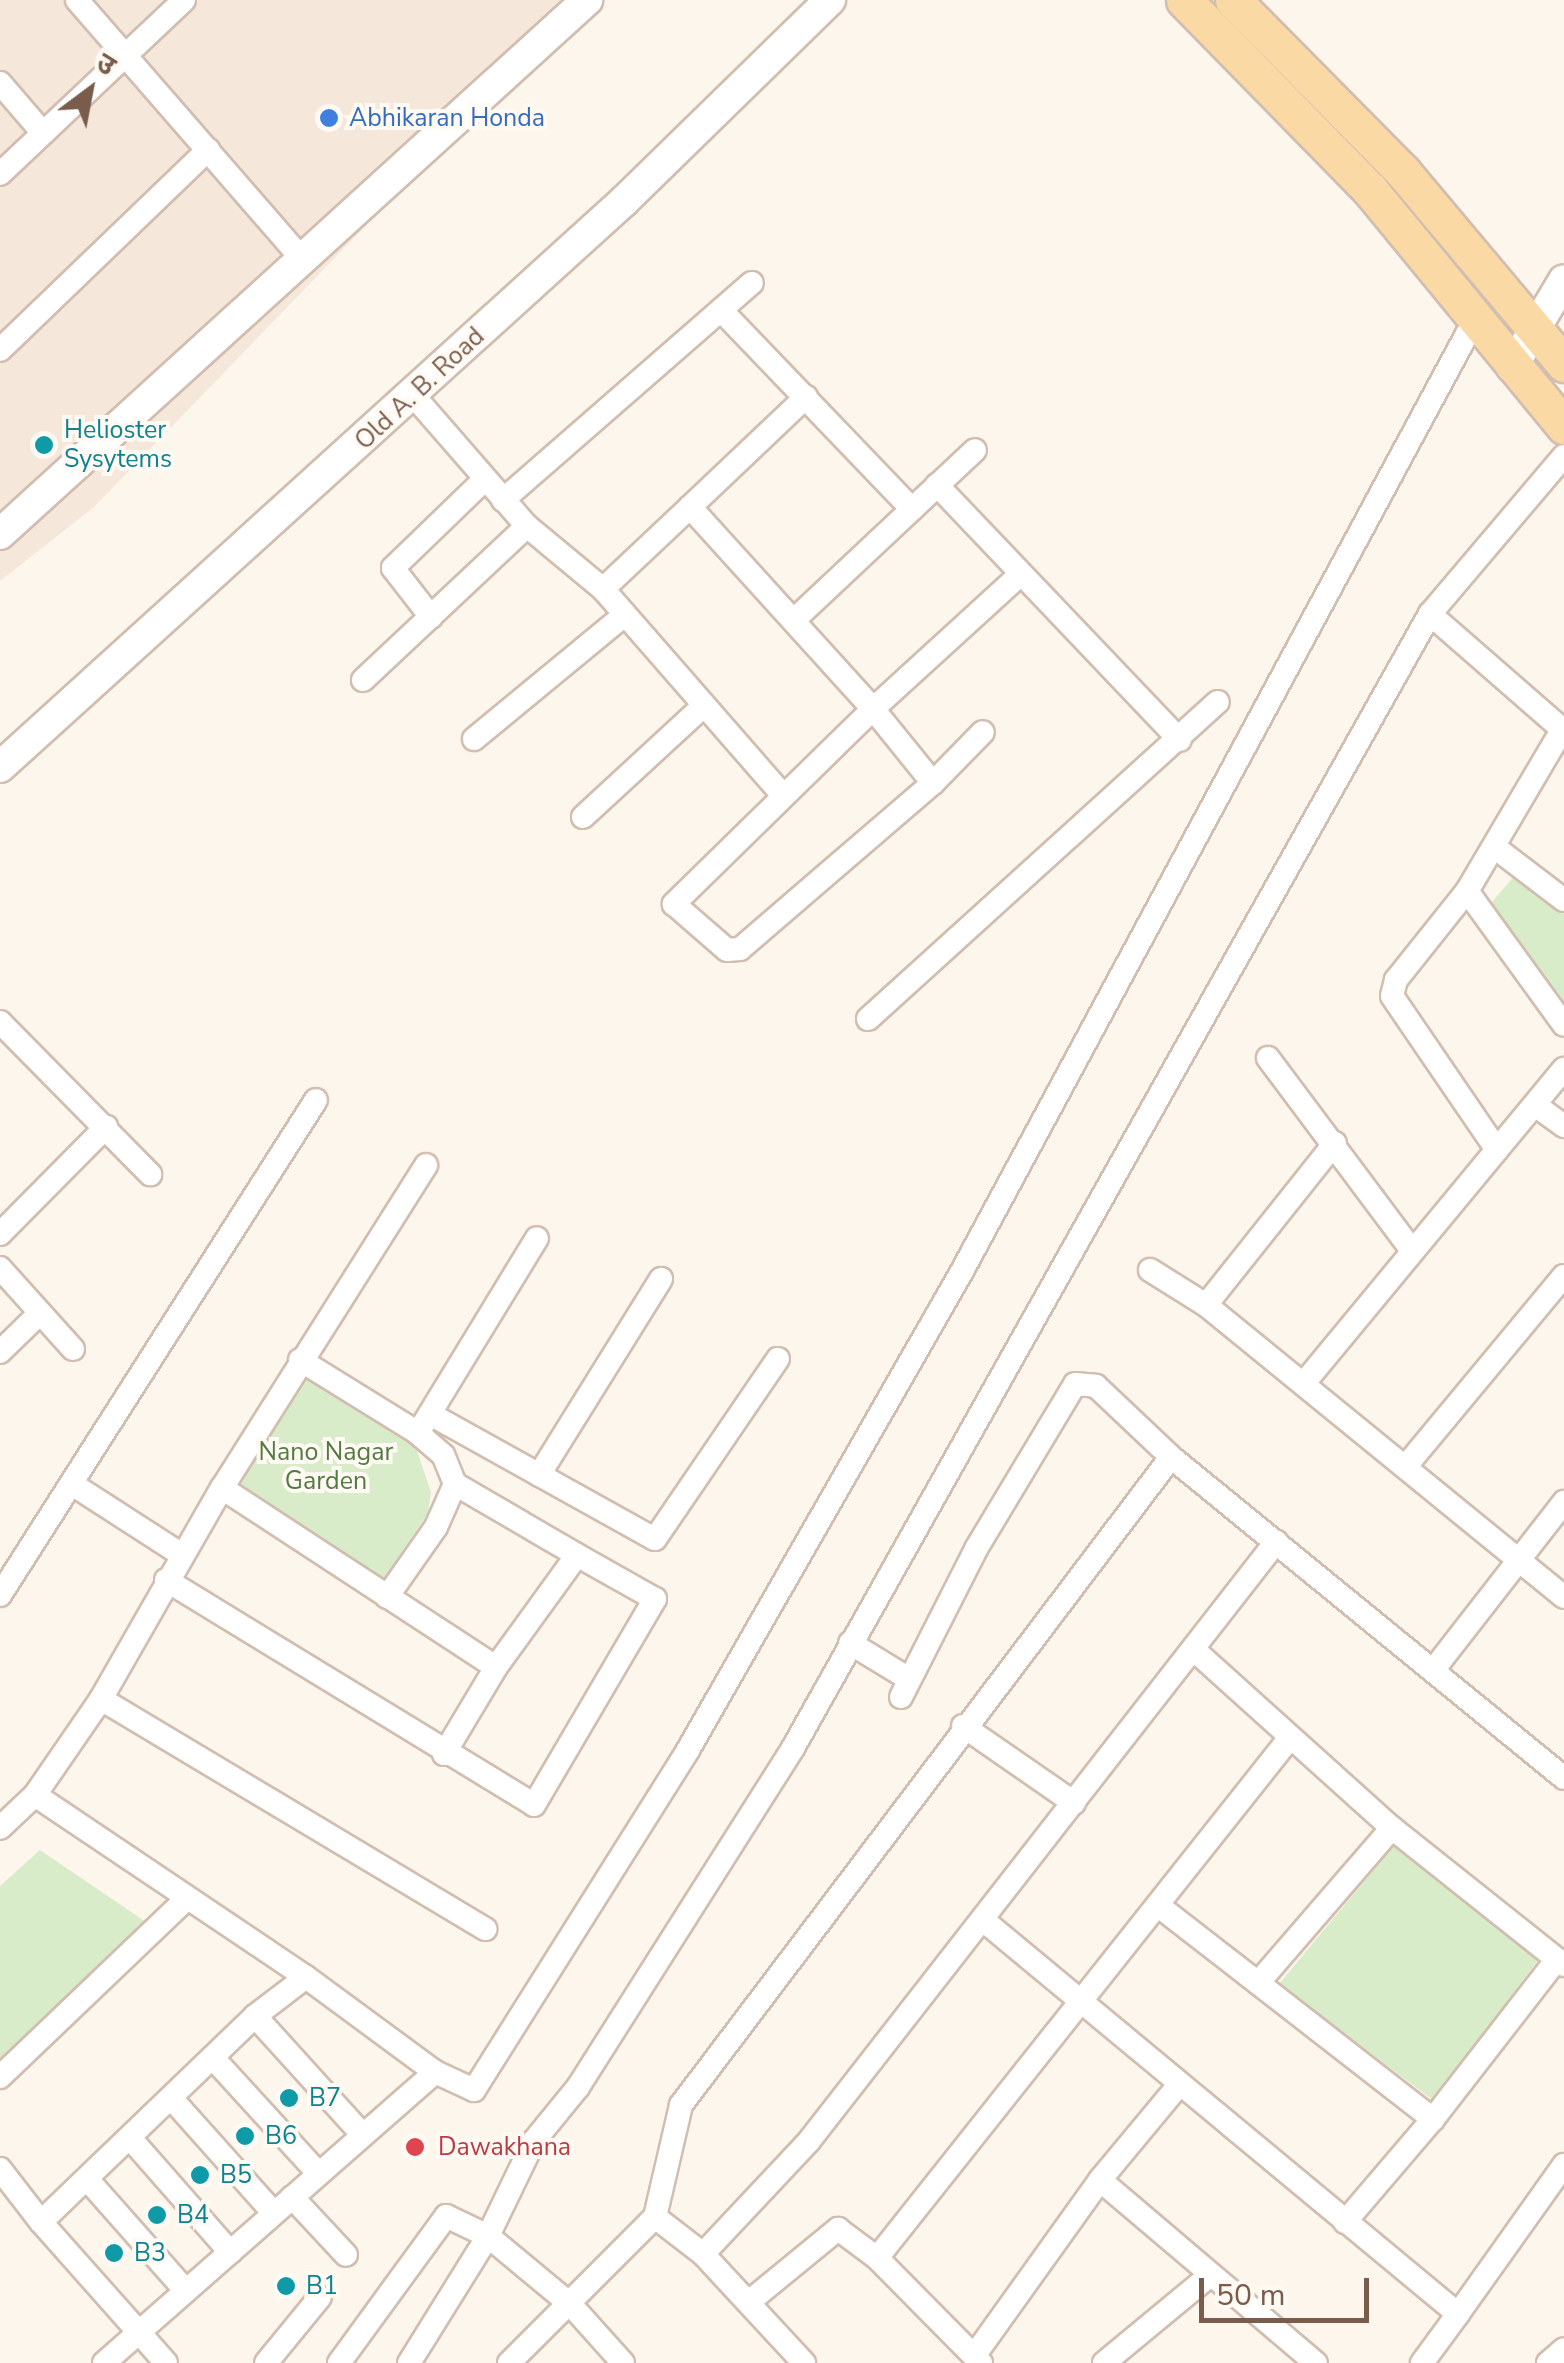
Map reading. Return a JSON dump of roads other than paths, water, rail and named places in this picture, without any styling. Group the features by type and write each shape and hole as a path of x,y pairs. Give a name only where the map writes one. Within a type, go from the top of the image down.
{"main road":[{"path":"0,534 304,262 587,0"},
{"name":"Old A. B. Road","path":"0,766 413,395 830,0"},
{"path":"1184,0 1370,190 1564,426"},
{"path":"1233,0 1403,172 1564,364"},
{"path":"1512,366 1564,280"}],"street":[{"path":"77,0 304,262"},
{"path":"0,174 184,0"},
{"path":"0,83 43,132"},
{"path":"0,350 208,150"},
{"path":"502,500 752,283"},
{"path":"721,310 912,510"},
{"path":"35,1795 306,1977 435,2072 474,2090 688,1750 961,1273 1475,319"},
{"path":"413,395 527,526 603,589 701,708 781,793"},
{"path":"603,589 806,396"},
{"path":"794,620 975,450"},
{"path":"409,2363 488,2236 534,2141 578,2087 783,1764 1430,614 1564,456"},
{"path":"431,618 393,568 484,480"},
{"path":"937,485 1180,740"},
{"path":"690,507 873,709 933,783"},
{"path":"362,680 527,526"},
{"path":"983,732 933,783 740,948 727,950 679,911 677,896 781,793 1021,574"},
{"path":"1430,614 1563,731 1497,849 1396,980 1392,996 1498,1150"},
{"path":"474,738 623,616"},
{"path":"868,1019 1218,702"},
{"path":"583,817 701,708"},
{"path":"1497,849 1564,900"},
{"path":"1468,891 1564,1025"},
{"path":"5,1038 106,1127 150,1174"},
{"path":"1268,1058 1411,1249"},
{"path":"1304,1383 1411,1249 1564,1069"},
{"path":"3,1584 74,1486 316,1100"},
{"path":"1536,1105 1564,1126"},
{"path":"0,1234 106,1127"},
{"path":"1206,1304 1335,1143"},
{"path":"0,1828 35,1795 100,1699 166,1580 300,1360 426,1165"},
{"path":"424,1424 537,1238"},
{"path":"0,1268 73,1350"},
{"path":"1150,1270 1206,1304 1564,1597"},
{"path":"1406,1466 1564,1276"},
{"path":"540,1475 660,1278"},
{"path":"0,1352 40,1313"},
{"path":"300,1360 424,1424 540,1475 656,1539 778,1360"},
{"path":"850,1642 905,1688 976,1549 1074,1384 1096,1386 1171,1457 1564,1778"},
{"path":"166,1580 444,1754 534,1805 655,1598 455,1484 444,1455 424,1424"},
{"path":"509,2363 655,2217 681,2105 963,1726 1171,1457"},
{"path":"387,1597 436,1527 455,1484"},
{"path":"74,1486 182,1555"},
{"path":"222,1488 496,1667"},
{"path":"1434,1669 1564,1502"},
{"path":"704,2254 809,2141 1276,1542"},
{"path":"444,1754 496,1667 577,1555"},
{"path":"1193,1649 1288,1739 1392,1828 1560,1962 1345,2222"},
{"path":"100,1699 486,1929"},
{"path":"963,1726 1074,1804"},
{"path":"877,2258 1160,1907 1288,1739"},
{"path":"1258,1983 1392,1828"},
{"path":"0,2077 186,1899"},
{"path":"1160,1907 1433,2119"},
{"path":"983,1920 1084,2000 1178,2086 1458,2314"},
{"path":"41,2222 255,2016 306,1977"},
{"path":"255,2016 362,2134"},
{"path":"213,2058 318,2173"},
{"path":"104,2363 435,2072"},
{"path":"750,2300 838,2229 877,2258 978,2360 1100,2180 1178,2086"},
{"path":"171,2098 274,2213"},
{"path":"130,2138 230,2252"},
{"path":"1422,2363 1564,2165"},
{"path":"0,2169 41,2222 140,2329 166,2363"},
{"path":"87,2179 186,2291"},
{"path":"1100,2180 1316,2363"},
{"path":"292,2197 346,2255"},
{"path":"340,2363 446,2216 488,2236 570,2304 623,2363"},
{"path":"655,2217 704,2254 804,2363"},
{"path":"1104,2363 1209,2276"},
{"path":"266,2363 320,2297"},
{"path":"1548,2363 1564,2349"}],"place":[{"name":"Abhikaran Honda","path":"329,118"},
{"name":"Helioster Sysytems","path":"44,445"},
{"name":"B7","path":"289,2098"},
{"name":"B6","path":"245,2136"},
{"name":"Dawakhana","path":"415,2147"},
{"name":"B5","path":"200,2175"},
{"name":"B4","path":"157,2215"},
{"name":"B3","path":"114,2253"},
{"name":"B1","path":"286,2286"}],"park label":[{"name":"Nano Nagar Garden","path":"326,1468"}]}
